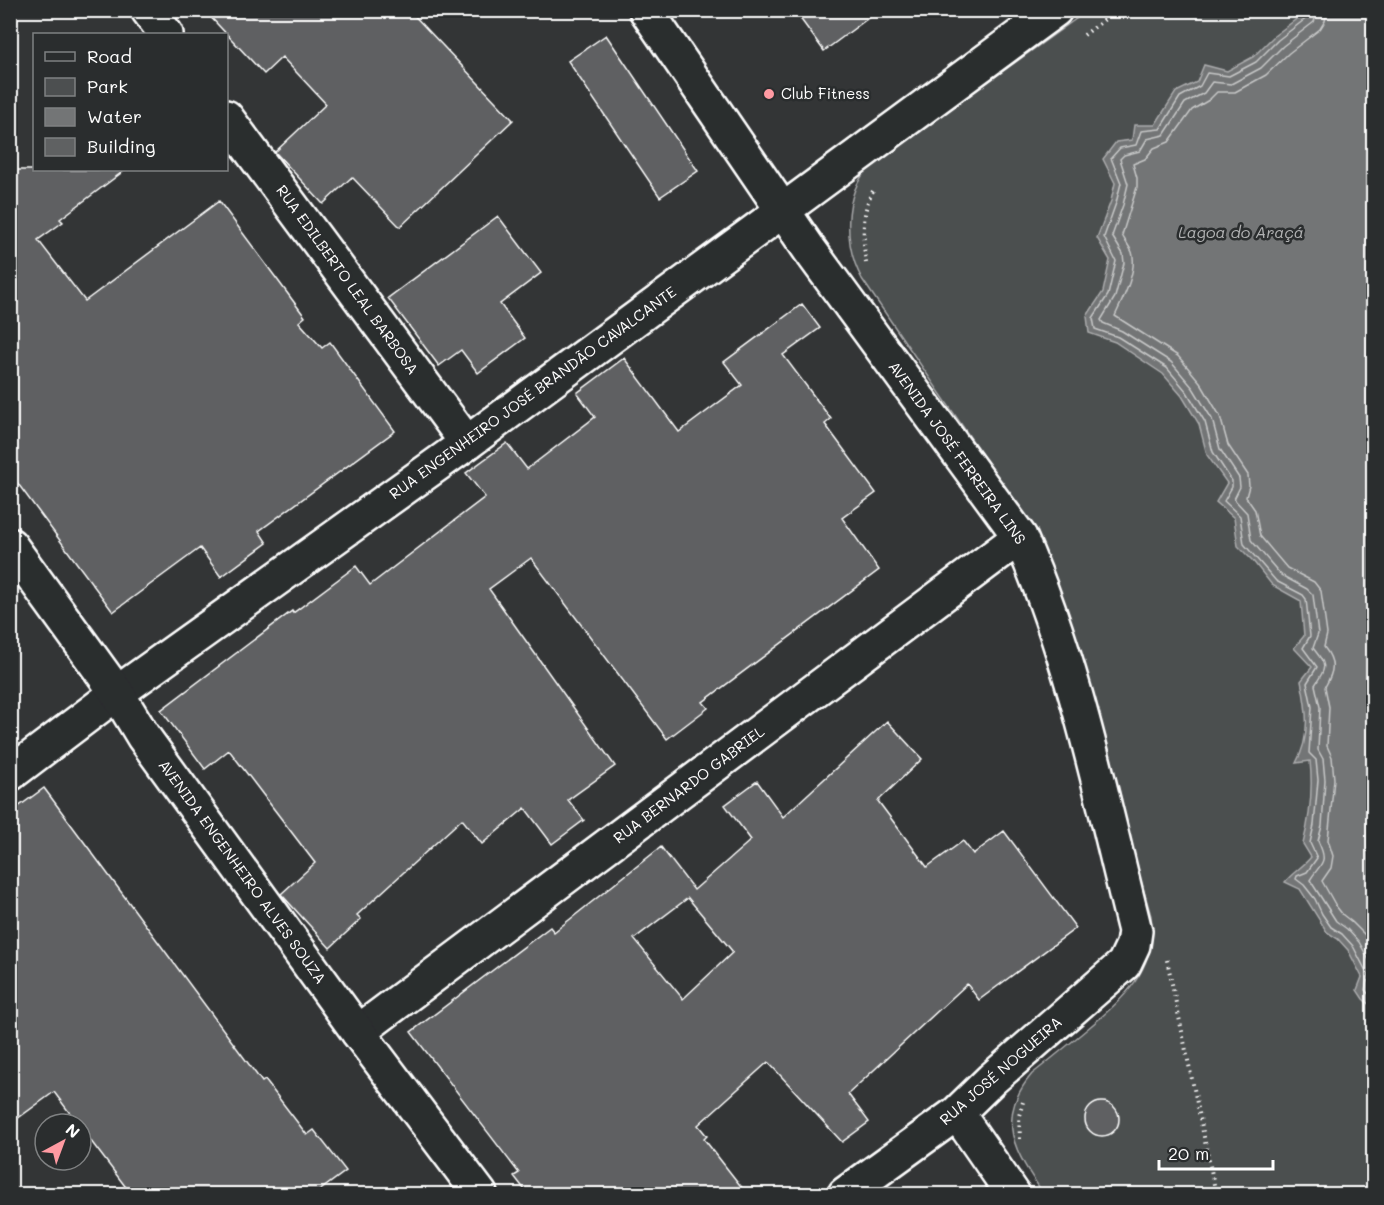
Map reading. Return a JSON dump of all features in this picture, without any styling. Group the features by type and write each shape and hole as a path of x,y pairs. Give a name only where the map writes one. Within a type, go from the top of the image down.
{"street":[{"path":"148,10 165,33"},
{"name":"AVENIDA JOSÉ FERREIRA LINS","path":"646,10 816,259 1020,537 1035,571 1075,691 1135,932 1133,945 1124,964"},
{"name":"RUA ENGENHEIRO JOSÉ BRANDÃO CAVALCANTE","path":"10,774 117,693 467,443 1055,10"},
{"name":"RUA EDILBERTO LEAL BARBOSA","path":"228,120 467,443"},
{"name":"RUA BERNARDO GABRIEL","path":"358,1032 1020,537"},
{"name":"AVENIDA ENGENHEIRO ALVES SOUZA","path":"10,545 117,693 143,736 358,1032 480,1194"},
{"name":"RUA JOSÉ NOGUEIRA","path":"845,1194 957,1113 992,1078 1124,964"},
{"path":"957,1113 1013,1194"}],"path":[{"path":"1080,38 1117,10"},
{"path":"867,273 865,215 867,201 875,189"},
{"path":"1160,969 1165,956 1216,1194"},
{"path":"1022,1148 1018,1130 1019,1116 1025,1098"}],"green space":[{"path":"1087,11 1373,11 1373,1194 1044,1194 1017,1150 1013,1136 1011,1121 1014,1106 1020,1090 1032,1074 1113,1007 1135,982 1149,952 1152,935 1151,916 1078,660 1028,522 862,279 852,252 849,221 854,191 870,166"}],"water":[{"name":"Lagoa do Araçá","path":"1307,11 1373,11 1373,1008 1357,990 1362,977 1348,950 1338,939 1327,932 1300,889 1285,882 1311,857 1303,844 1310,803 1310,761 1296,763 1306,733 1305,702 1301,681 1312,667 1294,648 1304,636 1301,601 1272,585 1238,546 1234,518 1216,502 1227,483 1207,455 1199,424 1182,396 1163,374 1115,342 1089,333 1087,316 1103,292 1110,260 1097,238 1115,183 1103,159 1116,142 1132,140 1134,125 1155,125 1176,92 1197,82 1204,65 1227,71 1253,57 1274,36"}],"building":[{"path":"204,10 409,10 513,120 400,227 352,177 323,204 275,152 326,104 282,57 264,74"},
{"path":"794,10 879,10 824,51"},
{"path":"606,35 698,171 660,197 568,61"},
{"path":"10,170 124,171 60,219 63,222 38,240 85,301 219,201 305,317 299,322 322,348 330,342 395,431 259,531 267,543 221,577 200,548 113,612 10,473"},
{"path":"498,216 541,273 500,304 525,338 478,373 461,350 439,366 388,298"},
{"path":"802,304 820,328 783,355 831,419 825,424 876,493 842,518 879,570 703,702 708,708 667,739 531,558 489,589 615,766 568,800 584,820 552,844 525,808 482,844 462,819 357,915 361,919 330,948 281,894 315,863 229,750 205,769 161,710 292,611 293,613 356,566 370,585 485,497 466,473 507,443 527,469 595,417 577,393 624,358 679,432 742,385 724,362"},
{"path":"887,721 922,759 878,801 927,867 963,841 973,854 1004,831 1076,928 979,1000 967,984 848,1094 869,1122 842,1142 768,1062 698,1125 707,1136 704,1139 747,1194 528,1194 514,1176 519,1173 411,1032 550,927 554,932 661,847 694,890 751,840 725,805 757,781 783,817","holes":["688,898 733,952 683,999 634,939"]},
{"path":"44,788 262,1082 265,1080 307,1135 314,1130 346,1171 315,1194 131,1194 93,1144 93,1112 69,1112 54,1092 10,1124 10,813"},
{"path":"1102,1102 1114,1107 1119,1119 1114,1131 1102,1136 1090,1131 1085,1119 1090,1107"}],"place":[{"name":"Club Fitness","path":"769,94"}]}
